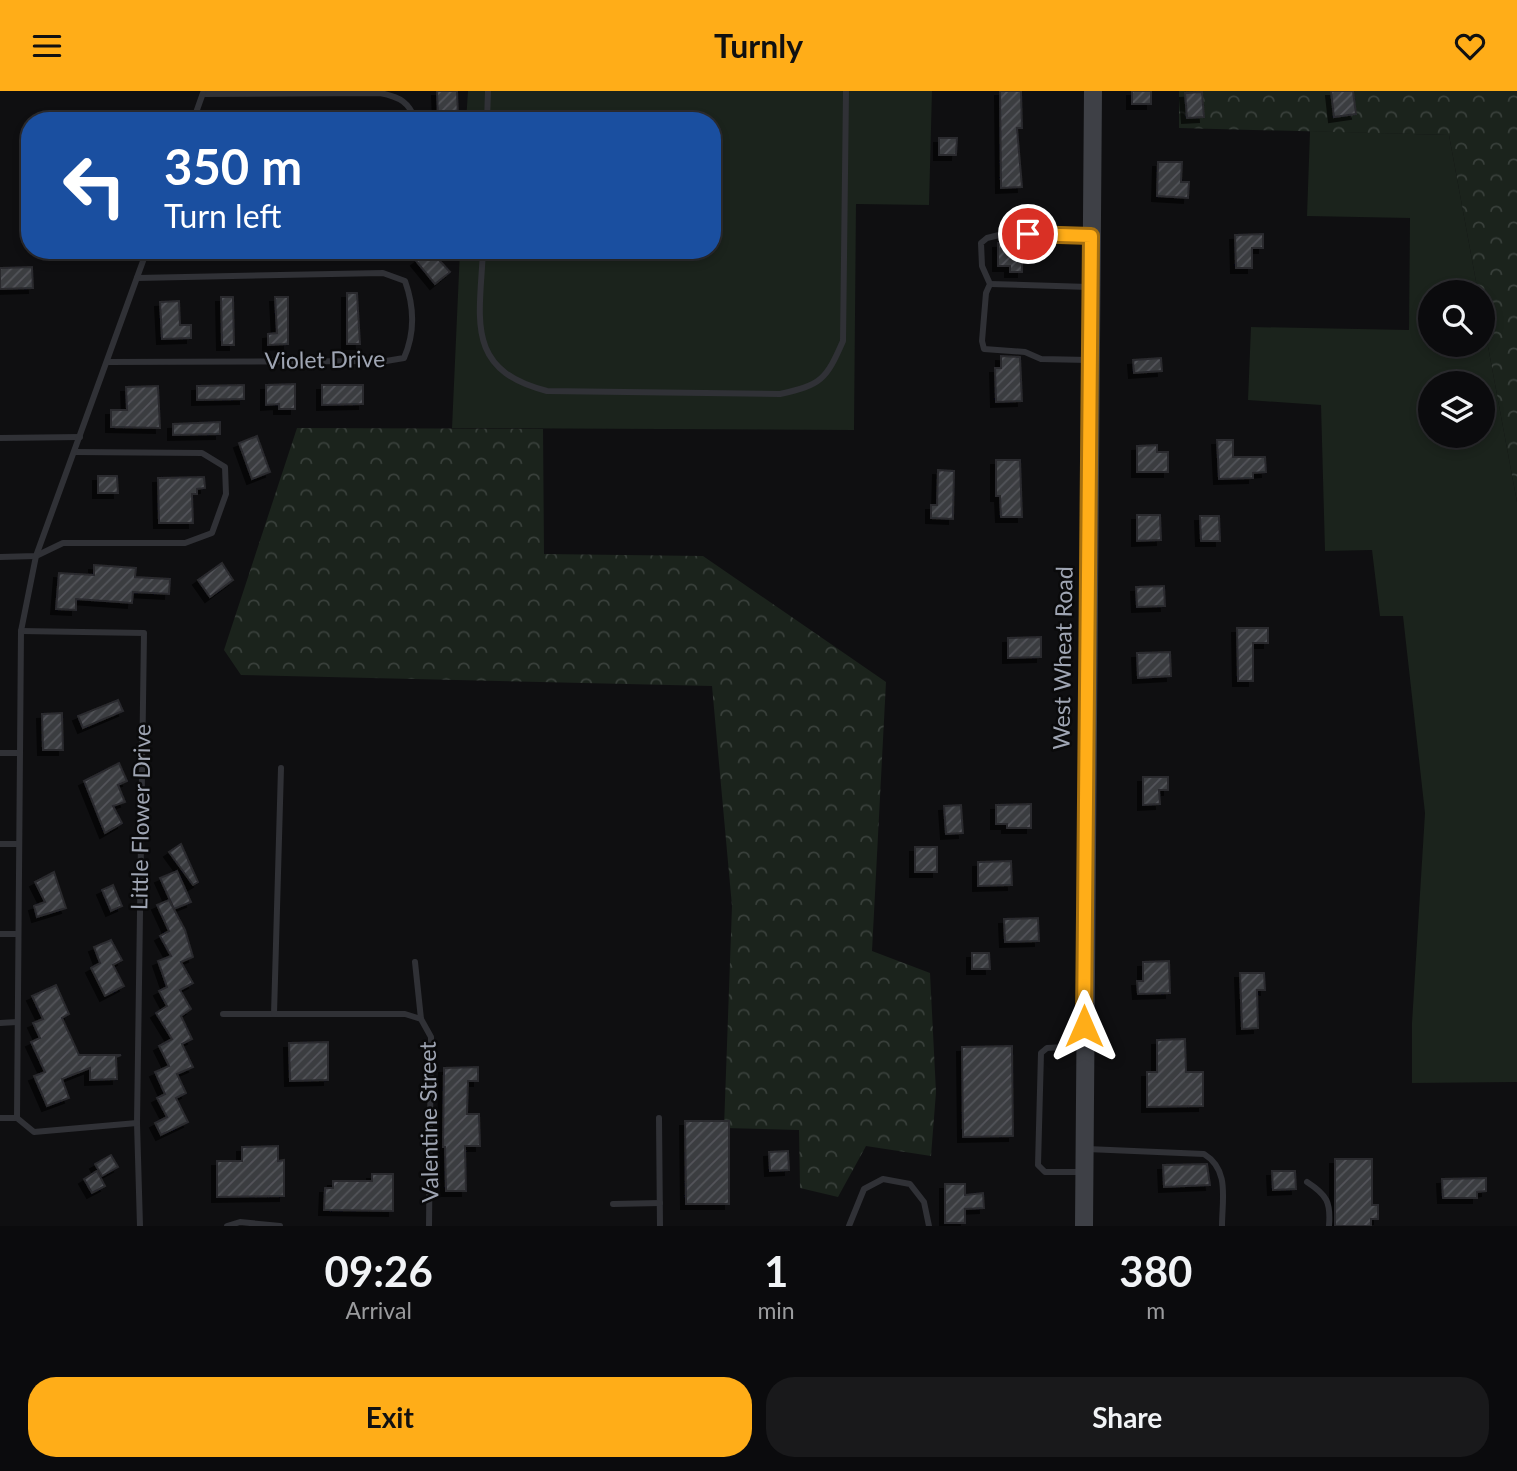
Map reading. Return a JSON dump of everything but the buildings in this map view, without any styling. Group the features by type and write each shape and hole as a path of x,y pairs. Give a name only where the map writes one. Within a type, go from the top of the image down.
{"street":[{"name":"West Wheat Road","path":"1084,1226 1093,91"}],"lane":[{"path":"487,112 488,91"},
{"path":"483,259 480,327 485,352 502,371 521,384 547,391 780,394 808,388 829,372 843,341 846,91"},
{"path":"196,112 203,93 380,93 398,97 411,106 413,112"},
{"path":"1090,361 1041,359 1025,352 984,348 982,341 986,293 990,284 980,254 981,243 987,238 1007,233 1091,236"},
{"path":"17,1118 17,844 21,631 36,556 144,259"},
{"name":"Violet Drive","path":"107,362 386,361 404,358 412,340 410,295 405,281 383,273 137,278"},
{"path":"990,284 1091,287"},
{"path":"0,438 80,437"},
{"path":"0,557 36,556 63,543 185,543 212,533 226,494 225,467 202,453 75,452"},
{"name":"Little Flower Drive","path":"21,631 144,633 137,1123 140,1226"},
{"path":"0,753 19,753"},
{"path":"274,1014 281,768"},
{"path":"0,844 17,844"},
{"path":"0,934 17,934"},
{"name":"Valentine Street","path":"415,963 421,1019 431,1037 429,1226"},
{"name":"Valentine Street","path":"223,1014 405,1014 421,1019"},
{"path":"0,1023 17,1022"},
{"path":"1084,1046 1047,1048 1041,1053 1038,1165 1045,1172 1084,1172"},
{"path":"0,1118 17,1118 34,1132 137,1123"},
{"path":"659,1118 660,1226"},
{"path":"1084,1149 1204,1154 1214,1160 1222,1174 1222,1226"},
{"path":"849,1226 864,1189 883,1179 910,1184 924,1202 929,1226"},
{"path":"1307,1182 1325,1194 1331,1206 1329,1226"},
{"path":"613,1204 660,1203"},
{"path":"227,1226 240,1222 281,1226"}],"green space":[{"path":"468,91 932,91 929,205 856,204 854,430 452,428 460,259 721,259 721,112 467,112"},
{"path":"1179,91 1517,91 1517,502 1495,384 1495,371 1493,371 1490,357 1495,357 1495,280 1476,280 1449,135 1179,128"},
{"path":"1310,131 1449,135 1476,280 1418,280 1418,357 1490,357 1493,371 1418,371 1418,448 1495,448 1495,384 1517,502 1517,1082 1412,1083 1412,1023 1425,813 1403,616 1380,616 1372,550 1325,551 1321,405 1248,400 1251,327 1409,330 1410,218 1307,216"},
{"path":"297,428 543,429 544,554 703,556 886,682 872,951 930,973 936,1092 931,1156 866,1146 838,1197 800,1188 799,1130 724,1128 732,906 712,686 241,675 224,650"}],"route":[{"path":"1028,234 1091,236 1084,1026"}]}
